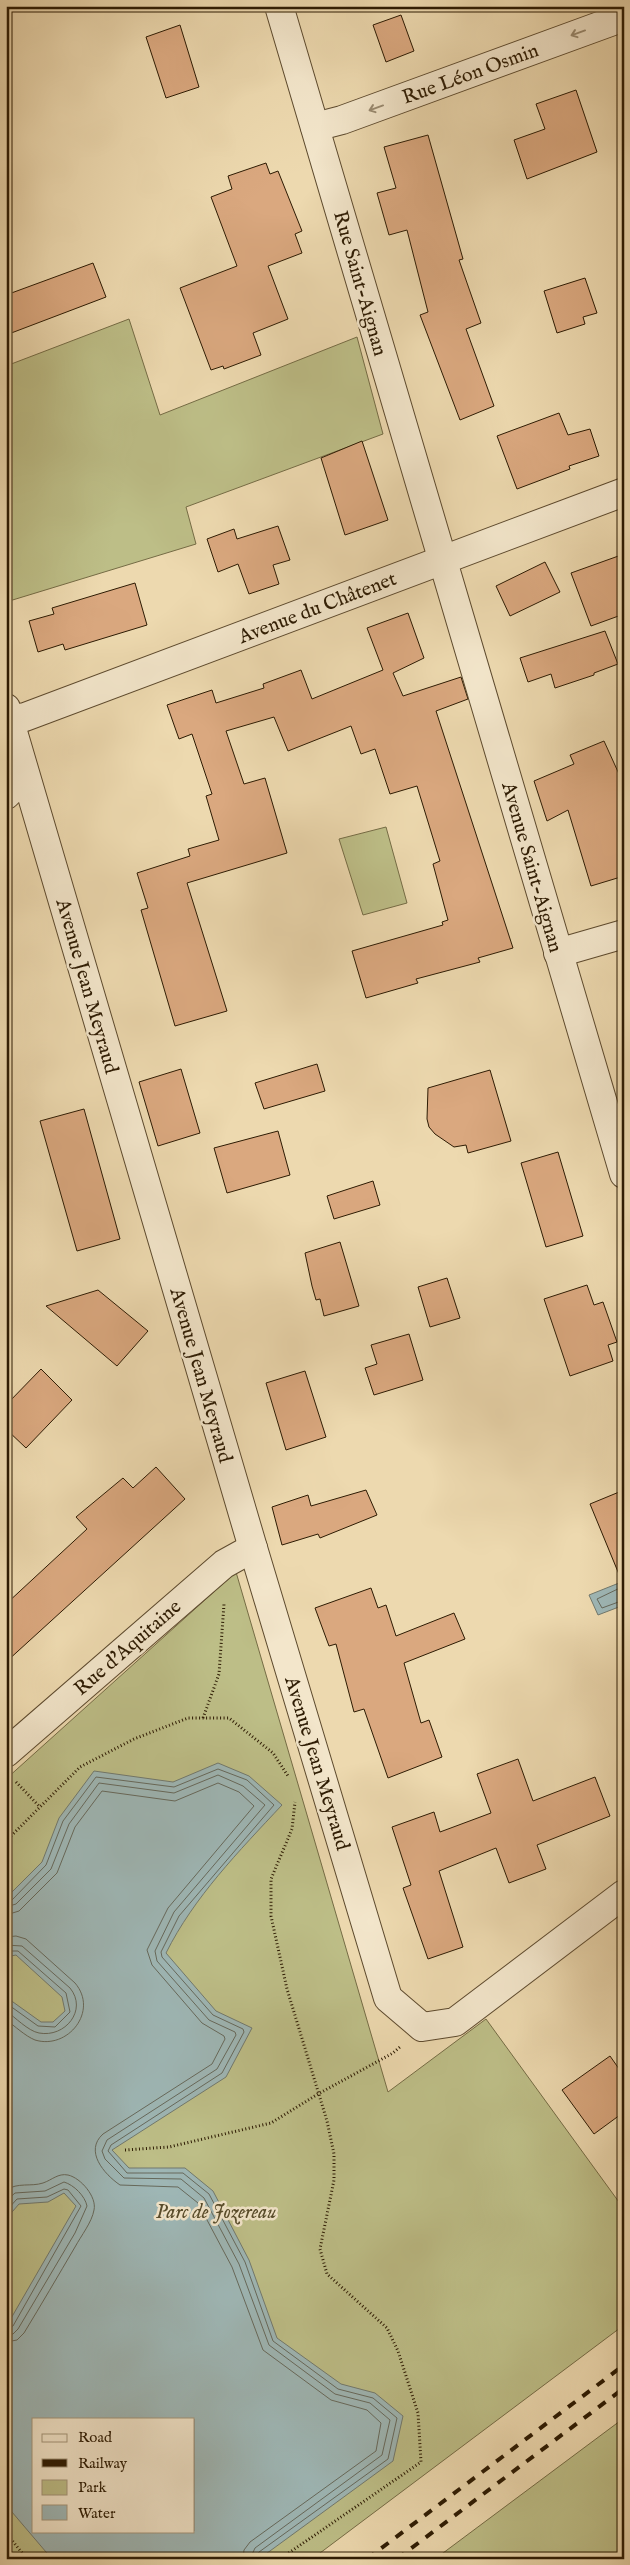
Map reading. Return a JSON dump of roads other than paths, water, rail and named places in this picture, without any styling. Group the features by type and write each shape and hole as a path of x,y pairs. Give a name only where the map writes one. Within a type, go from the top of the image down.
{"street":[{"name":"Rue Saint-Aignan","path":"279,6 443,560"},
{"name":"Rue Léon Osmin","path":"315,127 342,120 624,17"},
{"name":"Avenue du Châtenet","path":"8,714 25,717 624,492"},
{"name":"Avenue Saint-Aignan","path":"443,560 624,1174"},
{"name":"Avenue Jean Meyraud","path":"8,714 17,790 253,1548 388,1998 422,2027 455,2022 624,1894"},
{"path":"558,953 624,934"},
{"name":"Rue d'Aquitaine","path":"6,1753 224,1564 253,1548"}],"water":[{"path":"624,1581 624,1605 598,1615 589,1595"},
{"path":"218,1763 249,1776 282,1805 218,1875 177,1932 166,1953 216,2011 252,2028 226,2077 112,2150 129,2168 185,2168 213,2191 249,2260 277,2338 341,2384 375,2393 403,2416 393,2461 259,2559 52,2559 6,2505 6,2327 76,2206 64,2193 48,2202 19,2204 6,2219 6,1997 41,2022 53,2022 65,2011 62,1997 16,1955 6,1957 6,1898 42,1862 59,1818 94,1771 173,1782"}],"railway":[{"path":"367,2559 624,2365"},
{"path":"397,2559 624,2388"}],"park label":[{"name":"Parc de Jozereau","path":"216,2211"}]}
